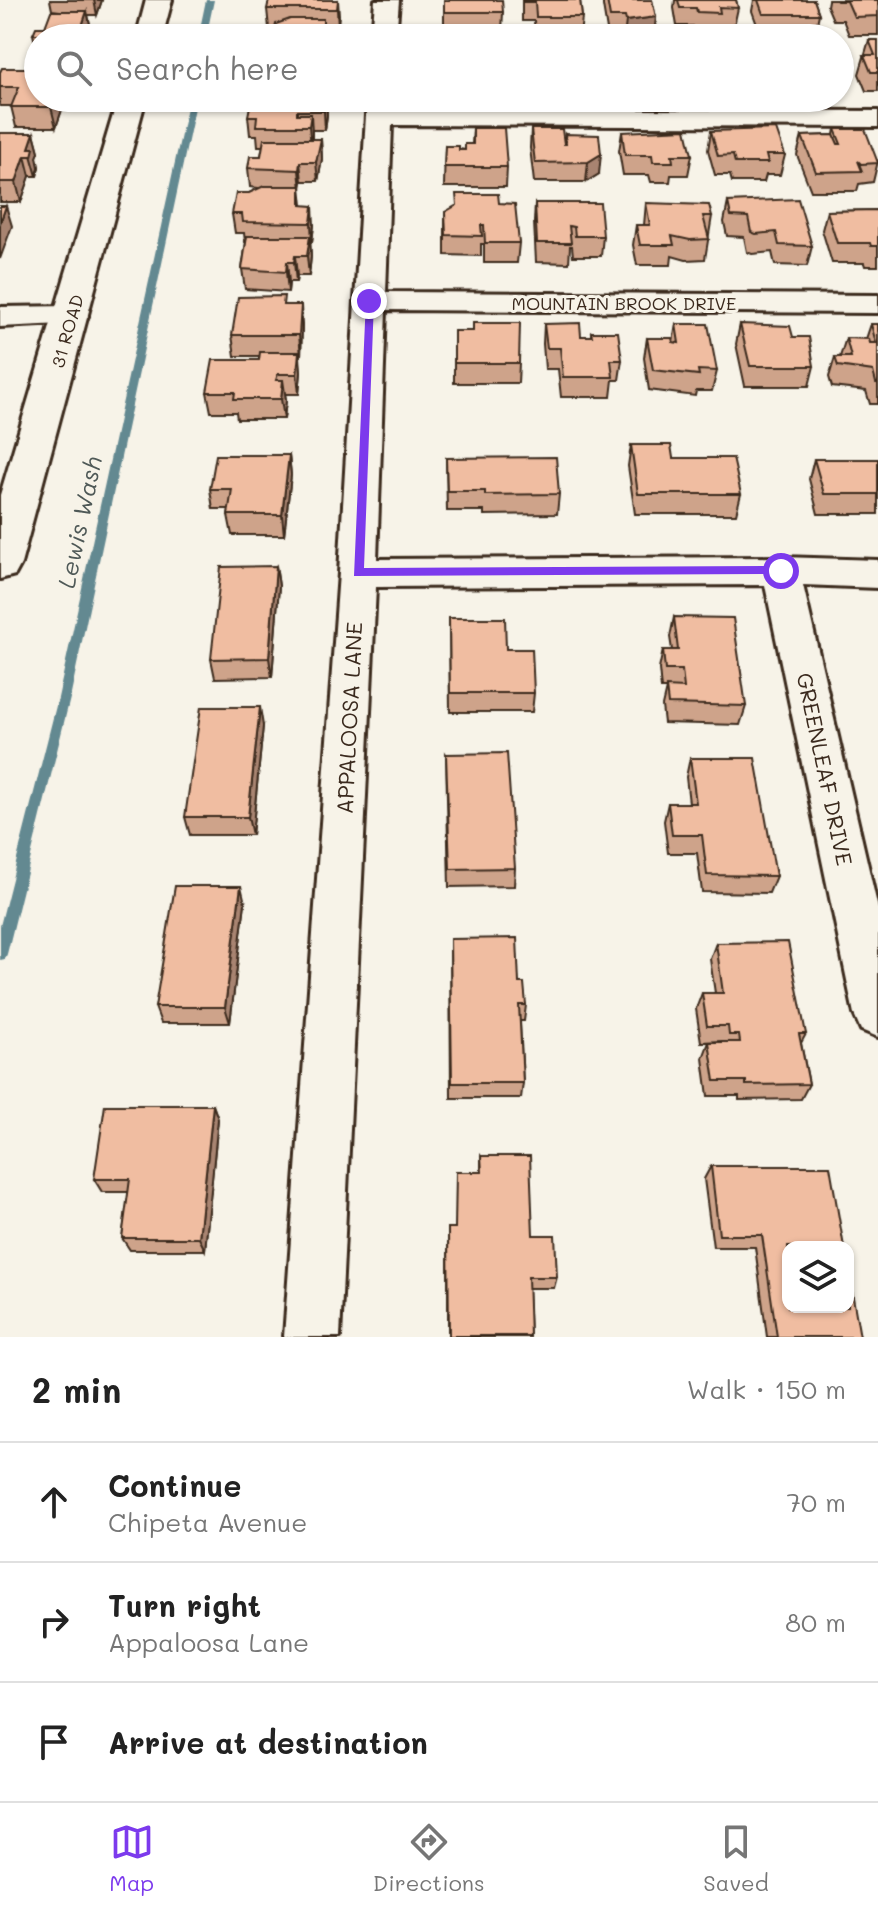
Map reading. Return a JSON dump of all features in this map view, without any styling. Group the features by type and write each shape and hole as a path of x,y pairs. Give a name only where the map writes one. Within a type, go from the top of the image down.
{"street":[{"path":"153,24 159,0"},
{"path":"385,24 387,0"},
{"name":"31 ROAD","path":"0,564 128,112"},
{"name":"APPALOOSA LANE","path":"312,1337 358,573 379,112"},
{"path":"560,112 878,119"},
{"name":"MOUNTAIN BROOK DRIVE","path":"369,301 878,304"},
{"path":"0,317 72,316"},
{"path":"358,573 781,571 878,574"},
{"name":"GREENLEAF DRIVE","path":"781,571 878,1014"}],"building":[{"path":"269,0 338,0 337,9 267,9"},
{"path":"444,0 502,0 503,12 444,12"},
{"path":"523,0 580,0 582,17 536,17 535,2"},
{"path":"607,0 652,0 656,17 626,21 625,17 610,17"},
{"path":"678,0 736,0 738,8 719,7 720,13 697,12 696,8 680,8"},
{"path":"758,0 814,0 819,14 763,14"},
{"path":"836,0 878,0 878,16 854,17 847,1"},
{"path":"51,11 87,11 83,24 46,24"},
{"path":"290,19 323,19 323,24 276,24"},
{"path":"869,40 878,40 878,72 871,72 864,55 875,55"},
{"path":"2,68 24,68 24,107 11,107 19,87 0,87"},
{"path":"249,112 311,114 309,126 256,126 257,116 248,116"},
{"path":"473,128 504,128 507,167 444,167 445,146 459,146 459,150 465,150 465,144 473,144"},
{"path":"531,129 562,129 564,144 565,134 599,135 601,154 588,162 535,163"},
{"path":"686,129 692,155 672,155 673,162 653,162 652,155 625,155 622,132"},
{"path":"776,129 785,155 766,155 768,163 735,163 733,155 718,156 711,131"},
{"path":"835,129 865,129 878,163 861,164 858,161 862,171 816,172 802,136 834,135 841,144"},
{"path":"0,133 34,133 29,148 34,148 32,156 25,156 16,182 0,182"},
{"path":"264,139 321,139 316,162 300,162 299,170 248,168 250,156 261,156"},
{"path":"264,186 301,186 301,205 313,206 311,223 243,222 242,214 232,214 236,193 249,193"},
{"path":"456,194 498,194 499,203 515,204 519,243 485,243 484,225 481,225 482,236 446,235 445,212 457,205"},
{"path":"798,199 812,246 779,245 776,232 751,232 748,217 731,216 728,202"},
{"path":"535,203 600,203 603,236 575,236 574,227 569,226 571,243 537,243"},
{"path":"646,203 709,205 712,216 703,216 709,239 690,240 672,236 674,245 640,245 636,225 650,225"},
{"path":"0,206 6,206 0,223"},
{"path":"878,210 878,246 871,246 870,243 837,243 827,211"},
{"path":"247,236 310,236 307,256 295,256 294,262 287,262 286,272 242,269"},
{"path":"284,296 283,305 301,305 299,335 232,335 238,297"},
{"path":"473,323 520,323 519,363 454,363 454,331 473,331"},
{"path":"580,323 581,336 592,336 591,332 618,332 622,360 611,360 613,377 563,377 560,348 547,348 544,324"},
{"path":"676,324 708,324 717,371 698,370 699,375 653,370 647,338 672,338 673,342 679,343"},
{"path":"740,324 790,326 793,337 809,337 814,366 750,366"},
{"path":"871,324 878,324 878,383 873,371 838,366 835,357 851,357 846,338 869,339 870,343 876,343"},
{"path":"260,352 299,352 297,374 278,374 276,380 283,380 281,399 234,399 235,392 207,392 213,360 259,360"},
{"path":"631,445 671,445 673,458 733,458 741,494 638,494"},
{"path":"216,455 289,455 282,515 228,515 232,489 210,489"},
{"path":"556,457 559,494 485,495 485,491 447,491 446,458"},
{"path":"814,459 878,459 878,494 824,494"},
{"path":"276,566 269,658 211,659 221,567"},
{"path":"674,617 733,618 746,706 668,704 666,687 684,688 682,670 665,670 663,650 678,650"},
{"path":"449,618 505,618 506,649 532,649 534,693 450,693"},
{"path":"201,707 260,707 248,817 185,817"},
{"path":"507,753 515,868 450,869 446,754"},
{"path":"690,758 755,758 776,876 707,875 702,835 672,835 668,803 696,803"},
{"path":"175,886 241,886 225,1007 155,1007"},
{"path":"517,938 519,983 524,983 526,1005 519,1005 523,1083 452,1083 450,939"},
{"path":"788,942 806,1034 799,1034 809,1084 746,1085 746,1081 715,1081 709,1042 740,1042 739,1035 729,1035 728,1026 707,1026 702,993 723,993 716,943"},
{"path":"105,1105 213,1105 199,1238 122,1238 130,1179 94,1179"},
{"path":"481,1156 530,1156 533,1235 555,1235 557,1277 528,1277 530,1336 449,1336 448,1228 455,1228 456,1172 482,1172"},
{"path":"711,1166 830,1166 843,1241 782,1241 782,1313 854,1313 854,1303 860,1337 777,1337 762,1235 719,1235"}],"waterway":[{"name":"Lewis Wash","path":"205,24 210,0"},
{"name":"Lewis Wash","path":"0,954 64,698 190,112"}],"route":[{"path":"369,301 358,573 781,571"}]}
